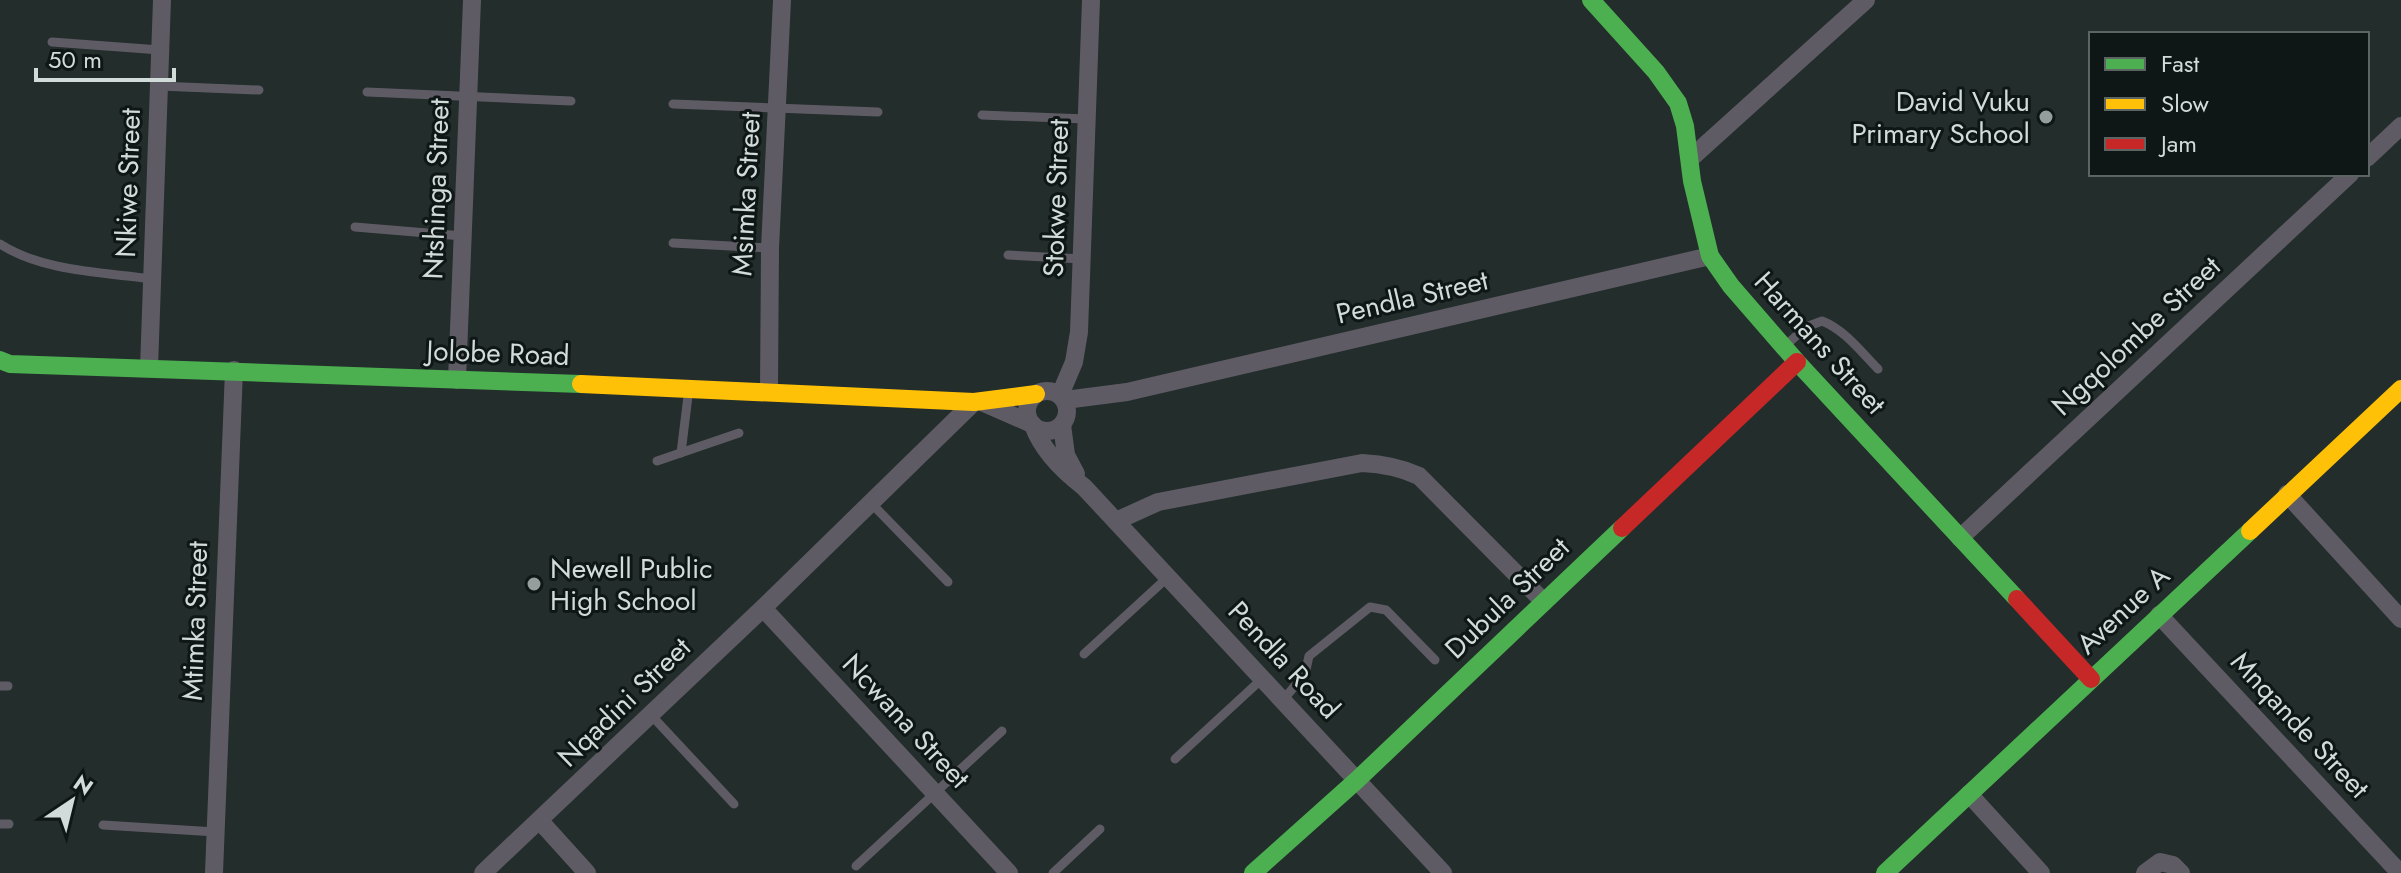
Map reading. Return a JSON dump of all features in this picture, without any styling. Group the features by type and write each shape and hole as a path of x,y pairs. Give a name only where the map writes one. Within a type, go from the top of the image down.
{"street":[{"name":"Nkiwe Street","path":"149,368 162,0"},
{"name":"Ntshinga Street","path":"457,380 472,0"},
{"name":"Msimka Street","path":"769,391 770,248 782,0"},
{"name":"Stokwe Street","path":"1064,409 1079,332 1091,0"},
{"path":"1691,158 1866,0"},
{"name":"Harmans Street","path":"1593,1 1656,72 1678,103 1691,158 1694,192 1710,256 1731,286 1797,362 2091,679"},
{"path":"2369,156 2401,126"},
{"name":"Ngqolombe Street","path":"1960,538 2348,176"},
{"name":"Pendla Street","path":"1064,409 1710,256"},
{"name":"Dubula Street","path":"1253,873 1357,780 1797,362"},
{"name":"Jolobe Road","path":"3,364 234,370 979,402 1036,394"},
{"name":"Mtimka Street","path":"214,873 234,370"},
{"name":"Avenue A","path":"1885,873 2401,389"},
{"path":"1052,391 1064,409 1057,429 1044,431 1032,424 1027,408 1036,394 1052,391"},
{"name":"Jolobe Road","path":"979,402 1032,424"},
{"name":"Nqadini Street","path":"483,873 979,402"},
{"name":"Pendla Road","path":"1064,409 1066,455 1084,487"},
{"name":"Pendla Road","path":"1032,424 1042,444 1443,873"},
{"path":"1116,521 1158,502 1362,463 1378,464 1419,476 1544,602"},
{"path":"2287,494 2401,619"},
{"name":"Ncwana Street","path":"763,608 1009,873"},
{"name":"Mnqande Street","path":"2159,615 2400,873"},
{"path":"1969,794 2041,873"},
{"path":"540,821 587,873"},
{"path":"2145,873 2160,862 2173,865 2181,873"}],"lane":[{"path":"52,42 160,50"},
{"path":"159,86 259,90"},
{"path":"367,92 571,101"},
{"path":"673,104 878,112"},
{"path":"982,115 1086,119"},
{"path":"355,227 463,236"},
{"path":"673,243 770,248"},
{"path":"0,244 37,261 65,268 152,279"},
{"path":"1008,255 1082,259"},
{"path":"1784,347 1806,327 1822,321 1846,337 1878,369"},
{"path":"681,453 689,388"},
{"path":"657,461 739,433"},
{"path":"871,503 948,582"},
{"path":"1084,654 1168,577"},
{"path":"1283,700 1305,674 1309,656 1370,607 1386,610 1435,660"},
{"path":"1175,759 1263,678"},
{"path":"651,715 734,804"},
{"path":"856,866 1002,731"},
{"path":"103,825 216,832"},
{"path":"1053,873 1100,829"}],"traffic: fast":[{"path":"1591,0 1656,72 1678,103 1710,256 1731,286 1797,362 2017,599"},
{"path":"0,360 10,364 581,384"},
{"path":"1253,873 1357,780 1622,528"},
{"path":"1885,873 2250,531"}],"traffic: slow":[{"path":"581,384 974,402 1036,394"},
{"path":"2250,531 2401,389"}],"traffic: jam":[{"path":"1622,528 1797,362"},
{"path":"2017,599 2091,679"}],"place":[{"name":"David Vuku Primary School","path":"2046,117"},
{"name":"Newell Public High School","path":"534,584"}]}
